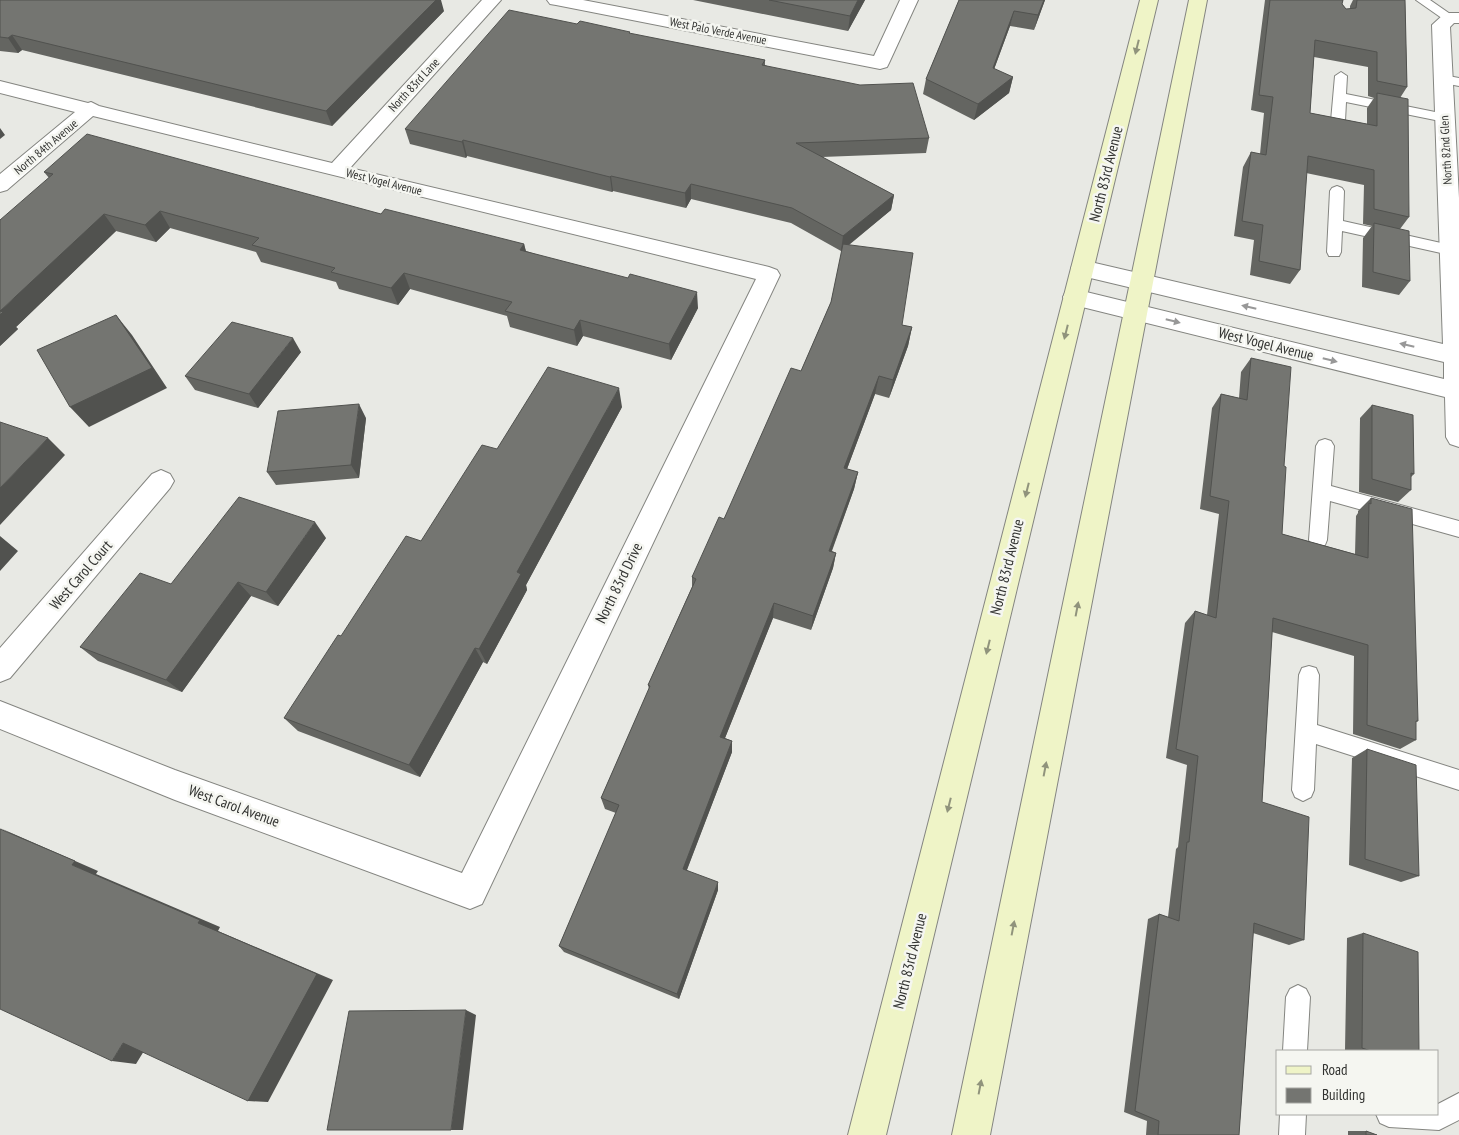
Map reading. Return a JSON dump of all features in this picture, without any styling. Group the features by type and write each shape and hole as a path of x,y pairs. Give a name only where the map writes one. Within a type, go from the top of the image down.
{"main road":[{"name":"North 83rd Avenue","path":"867,1135 1149,0"},
{"path":"971,1135 1198,0"}],"street":[{"name":"North 83rd Lane","path":"336,171 492,0"},
{"name":"West Palo Verde Avenue","path":"556,0 880,63 909,0"},
{"name":"North 82nd Glen","path":"1455,18 1441,25 1451,81 1445,118 1454,199 1450,250 1459,437"},
{"name":"West Vogel Avenue","path":"0,87 91,108 336,171 769,275"},
{"name":"North 84th Avenue","path":"0,185 91,108"},
{"name":"West Vogel Avenue","path":"1082,268 1455,356"},
{"name":"North 83rd Drive","path":"470,892 769,275"},
{"name":"West Vogel Avenue","path":"1074,297 1457,391"},
{"name":"West Carol Court","path":"0,669 161,481"},
{"name":"West Carol Avenue","path":"0,715 175,785 470,892"}],"lane":[{"path":"1422,0 1455,18"},
{"path":"1338,121 1340,76"},
{"path":"1340,97 1445,118"},
{"path":"1334,252 1337,191"},
{"path":"1335,224 1450,250"},
{"path":"1318,540 1324,446"},
{"path":"1321,491 1459,529"},
{"path":"1303,790 1309,675"},
{"path":"1306,731 1459,780"},
{"path":"1295,1050 1298,997"},
{"path":"1406,1115 1439,1117 1459,1106"},
{"path":"1292,1115 1292,1135"}],"building":[{"path":"0,0 436,0 326,111 12,35 8,38 0,37"},
{"path":"769,0 858,0 850,16"},
{"path":"959,0 1044,0 1038,15 1014,11 993,68 1013,77 978,104 926,79"},
{"path":"1270,0 1343,0 1342,4 1346,9 1356,8 1357,0 1405,0 1407,87 1377,81 1377,52 1315,40 1310,113 1377,126 1377,93 1408,99 1409,217 1374,209 1374,170 1308,156 1300,270 1259,261 1263,225 1242,221 1251,152 1266,155 1273,97 1259,95"},
{"path":"509,10 577,24 580,21 629,33 765,60 762,65 860,85 913,83 929,138 796,143 894,195 843,236 792,208 691,184 685,193 610,177 463,140 462,142 405,129"},
{"path":"87,134 381,214 385,209 524,244 520,250 628,278 630,274 697,292 669,344 580,320 574,330 505,311 512,302 404,273 391,288 331,272 335,268 252,245 259,238 160,211 145,225 104,214 0,311 0,220 53,174 44,172"},
{"path":"1374,223 1409,231 1410,281 1373,272"},
{"path":"843,244 913,253 902,325 912,327 893,380 879,376 844,468 858,472 829,551 836,553 813,616 774,603 720,737 732,741 683,869 718,882 677,994 559,946 619,805 601,798 650,686 648,685 696,579 692,577 719,517 724,519 791,368 801,371 831,302"},
{"path":"116,315 152,368 70,407 37,350"},
{"path":"232,322 293,338 249,394 185,376"},
{"path":"1251,358 1291,367 1284,466 1286,467 1282,534 1368,558 1369,503 1371,504 1371,498 1412,509 1418,721 1416,721 1416,740 1367,725 1368,645 1273,618 1262,802 1309,817 1304,940 1254,923 1239,1135 1158,1135 1159,1121 1135,1111 1159,914 1179,921 1187,842 1189,842 1198,756 1176,749 1195,611 1216,618 1229,501 1210,496 1221,394 1247,400"},
{"path":"548,367 619,388 517,572 521,574 479,649 475,648 409,765 284,718 338,635 341,636 406,536 421,541 482,445 497,449"},
{"path":"359,404 351,465 267,472 278,411"},
{"path":"1372,405 1413,415 1414,474 1411,473 1411,490 1372,479"},
{"path":"0,422 48,438 0,488"},
{"path":"239,497 315,522 266,592 238,582 166,680 80,647 140,573 171,584"},
{"path":"1367,749 1416,765 1419,876 1365,859"},
{"path":"0,829 75,861 72,865 200,920 198,923 317,974 248,1101 123,1043 112,1061 0,1009"},
{"path":"1363,933 1418,952 1419,1050 1368,1050 1362,1048"},
{"path":"466,1010 451,1130 327,1130 349,1011"},
{"path":"1366,1131 1377,1135 1366,1135"}]}
